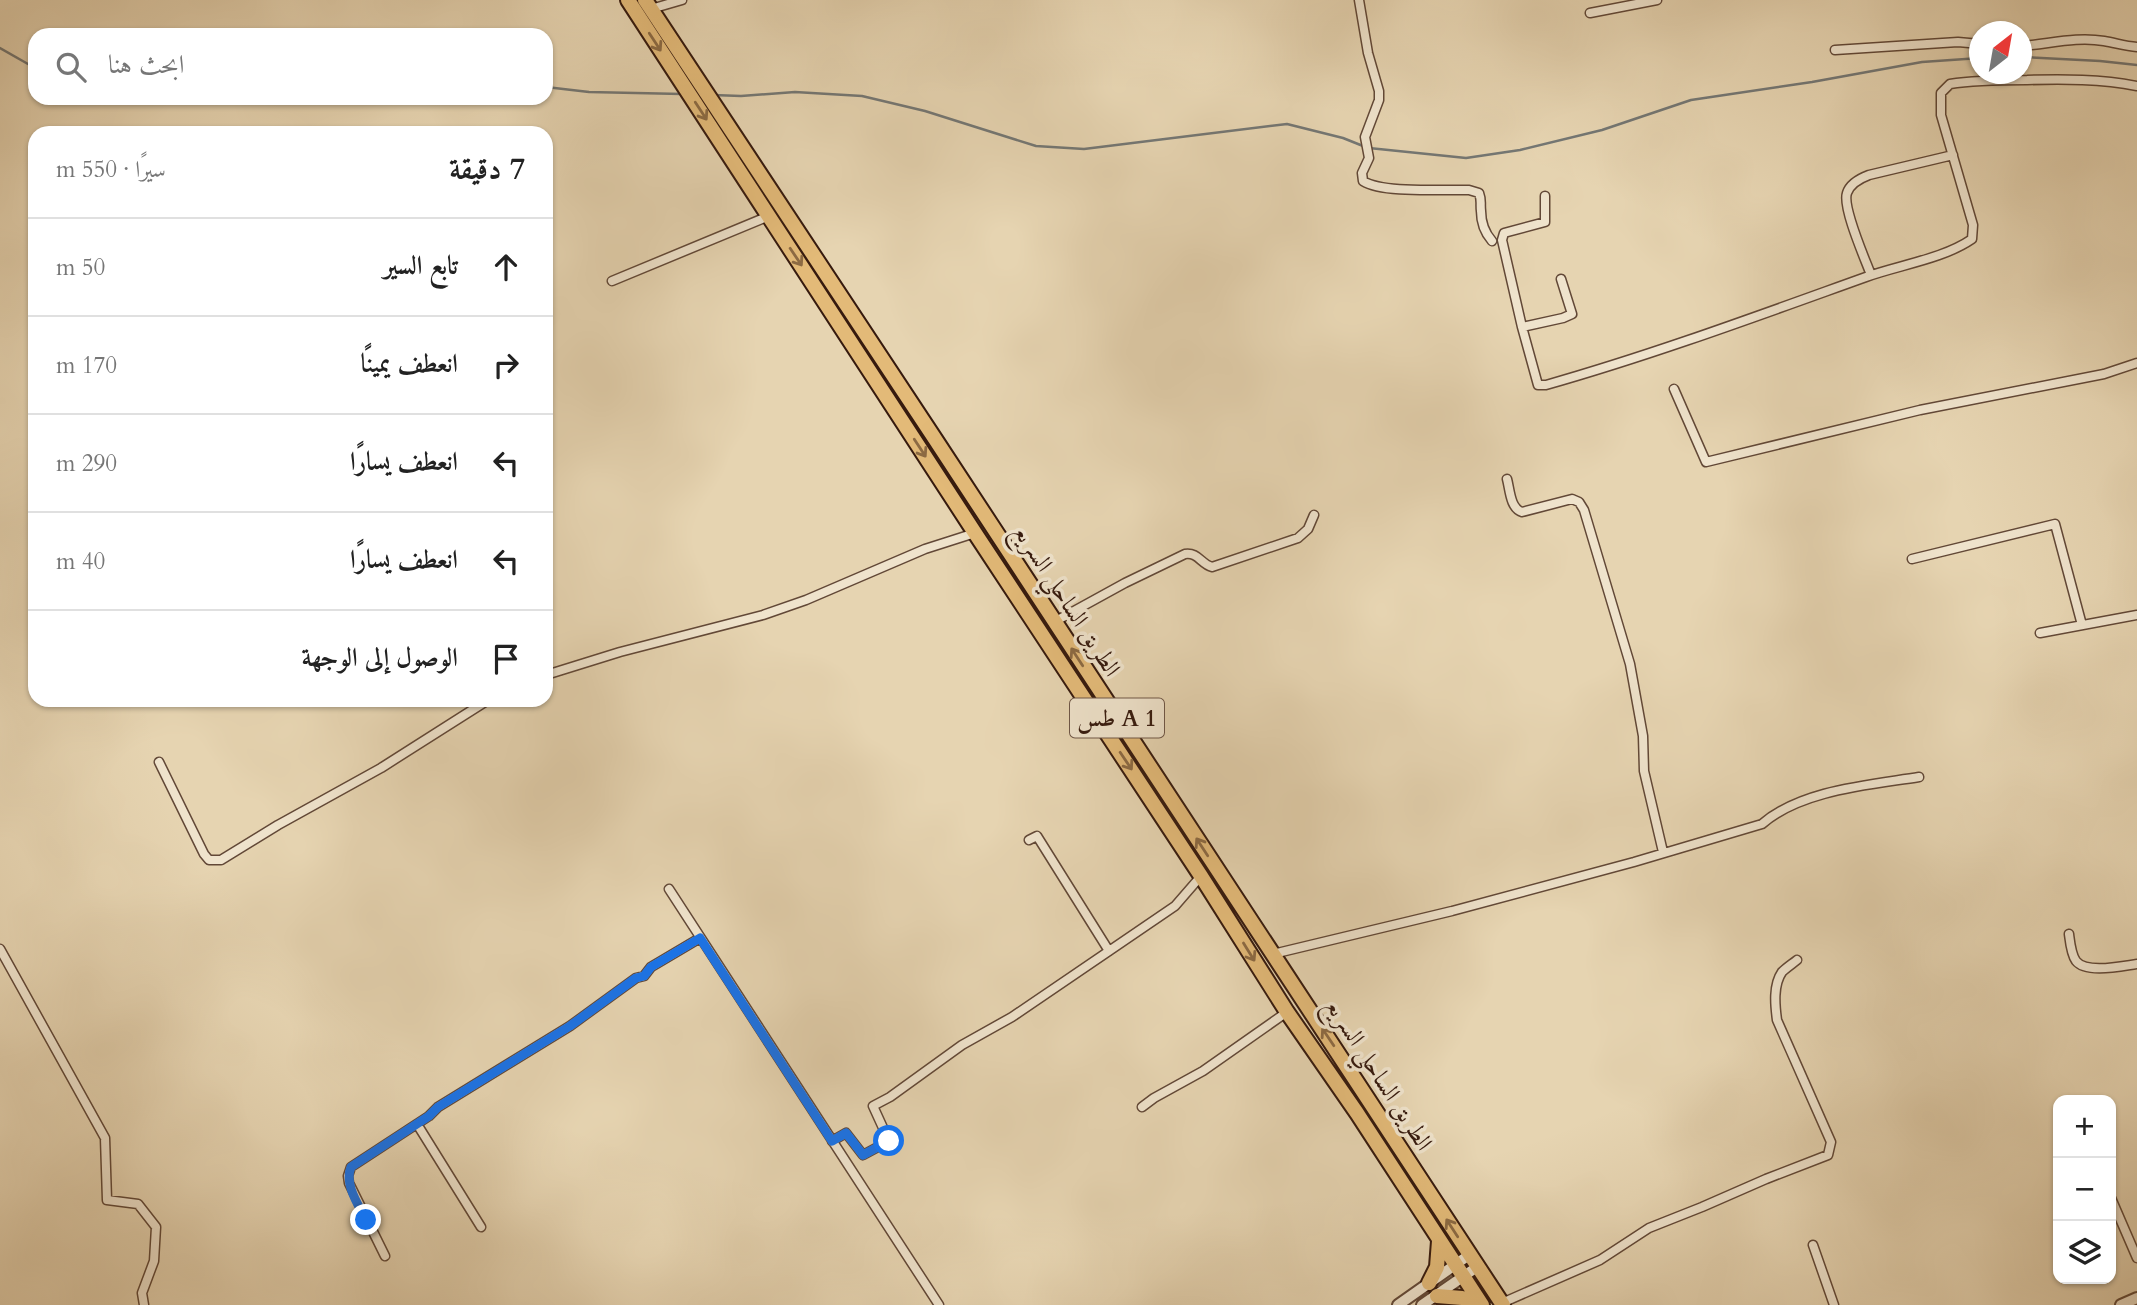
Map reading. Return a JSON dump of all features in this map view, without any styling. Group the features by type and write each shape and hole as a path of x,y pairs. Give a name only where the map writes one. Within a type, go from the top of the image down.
{"highway":[{"path":"628,0 690,81"},
{"path":"648,5 690,81 725,135"},
{"name":"الطريق الساحلي السريع","path":"725,135 769,216 1480,1305"},
{"name":"الطريق الساحلي السريع","path":"725,135 935,439 1502,1304"},
{"path":"1439,1240 1433,1289 1480,1305"}],"street":[{"path":"648,5 682,0"},
{"path":"1359,0 1368,53 1379,91 1379,100 1365,137 1368,158 1362,173 1363,181 1388,188 1469,190 1479,193 1482,200 1480,210 1492,241"},
{"path":"1590,13 1657,0"},
{"path":"2032,45 2060,40 2084,40 2137,47"},
{"path":"1835,50 1969,43"},
{"path":"1545,196 1545,222 1504,233 1502,240 1538,385 1613,366 1871,275 1963,246 1972,239 1973,225 1941,115 1941,93 1950,83 1973,80 2062,79 2137,86"},
{"path":"1871,275 1848,210 1846,196 1849,190 1868,175 1953,155"},
{"path":"612,281 769,216"},
{"path":"1522,327 1572,314 1561,279"},
{"path":"1674,389 1706,462 1920,410 2104,374 2137,363"},
{"path":"1507,479 1514,508 1518,511 1572,499 1579,502 1584,510 1630,664 1643,736 1644,771 1663,852"},
{"path":"1054,622 1125,583 1185,555 1195,555 1212,568 1298,538 1308,529 1314,515"},
{"path":"1913,559 2055,524 2082,625"},
{"path":"553,673 620,652 763,615 806,600 925,549 975,533"},
{"path":"2040,633 2137,615"},
{"path":"159,762 204,854 209,860 220,860 381,768 477,707"},
{"path":"1273,954 1452,911 1634,862 1762,824 1774,814 1800,802 1846,789 1919,777"},
{"path":"1029,840 1037,836 1109,951"},
{"path":"832,1141 846,1133 863,1155 889,1141 873,1106 890,1097 962,1045 1012,1017 1175,906 1201,876"},
{"path":"668,889 939,1305"},
{"path":"2069,934 2074,958 2082,966 2099,968 2137,964"},
{"path":"384,1256 354,1196 348,1176 354,1164 417,1124 438,1107 570,1026 636,978 644,976 651,967 700,938"},
{"path":"0,949 105,1138 107,1200 138,1204 156,1227 153,1261 142,1293 144,1305"},
{"path":"1502,1304 1600,1260 1649,1227 1702,1208 1828,1155 1831,1142 1777,1020 1774,1002 1782,973 1797,960"},
{"path":"1142,1107 1203,1071 1287,1012"},
{"path":"417,1124 481,1227"},
{"path":"2116,1210 2137,1258"},
{"path":"1812,1245 1834,1305"},
{"path":"1398,1305 1433,1289 1473,1261"},
{"path":"1422,1305 1433,1289"},
{"path":"2121,1305 2137,1298"}],"waterway":[{"path":"0,48 28,64"},
{"path":"2032,58 2137,65"},
{"path":"1369,148 1466,158 1520,150 1602,130 1691,100 1922,62 1969,59"},
{"path":"553,88 589,92 682,94"},
{"path":"713,95 795,92 862,96 925,111 1036,146 1084,149 1287,124 1343,138 1363,146"}],"route":[{"path":"366,1220 349,1183 348,1176 354,1164 429,1116 438,1107 570,1026 636,978 644,976 651,967 700,938 832,1141 846,1133 863,1155 889,1141"}]}
